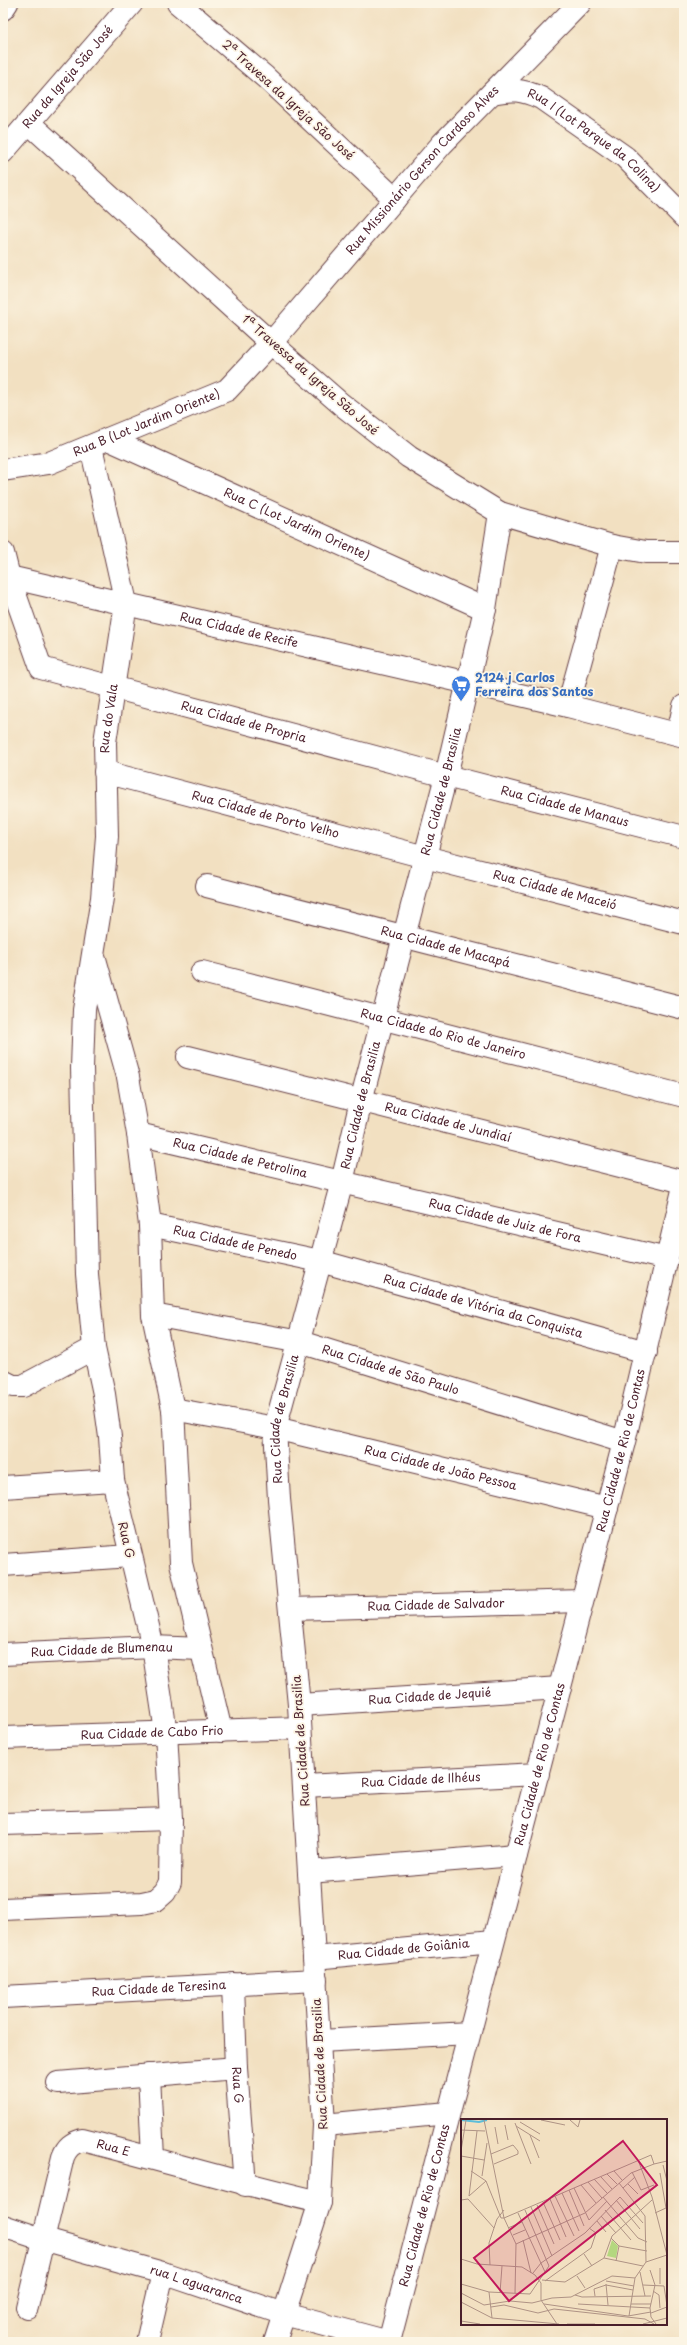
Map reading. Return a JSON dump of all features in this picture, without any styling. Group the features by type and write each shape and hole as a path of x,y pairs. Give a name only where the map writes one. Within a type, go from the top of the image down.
{"street":[{"path":"3,9 7,3"},
{"name":"Rua da Igreja São José","path":"3,152 132,3"},
{"name":"2ª Travesa da Igreja São José","path":"178,3 265,77 395,199"},
{"name":"Rua Missionário Gerson Cardoso Alves","path":"271,343 442,144 580,3"},
{"name":"Rua I (Lot Parque da Colina)","path":"492,93 513,89 528,92 541,98 625,157 684,217"},
{"name":"1ª Travessa da Igreja São José","path":"28,123 271,343 341,404 409,457 500,512 612,546 646,552 684,552"},
{"name":"Rua B (Lot Jardim Oriente)","path":"3,470 49,463 100,445 227,390 271,343"},
{"path":"100,445 126,603"},
{"name":"Rua C (Lot Jardim Oriente)","path":"100,445 485,609"},
{"name":"Rua Cidade de Brasilia","path":"275,2342 320,2202 324,2125 299,1705 279,1499 275,1428 300,1342 320,1261 342,1182 361,1101 384,1020 404,934 426,858 485,609 500,512"},
{"path":"568,706 612,546"},
{"path":"3,553 9,577"},
{"name":"Rua Cidade de Recife","path":"9,577 126,603 468,685 568,706 681,735"},
{"name":"Rua Cidade de Propria","path":"9,577 41,668 114,686 446,776"},
{"name":"Rua do Vala","path":"94,956 102,898 107,836 105,742 126,603"},
{"path":"681,735 684,706"},
{"name":"Rua Cidade de Porto Velho","path":"105,772 426,858"},
{"name":"Rua Cidade de Manaus","path":"446,776 684,836"},
{"name":"Rua Cidade de Maceió","path":"426,858 684,923"},
{"name":"Rua Cidade de Macapá","path":"207,886 404,934 684,1008"},
{"path":"94,956 128,1077 138,1134 150,1225 153,1315 173,1409 181,1563 221,1731"},
{"name":"Rua G","path":"3,1909 156,1900 165,1892 170,1882 170,1819 166,1732 153,1647 113,1480 104,1394 94,1348 87,1274 82,1068 84,1010 94,956"},
{"name":"Rua Cidade do Rio de Janeiro","path":"202,972 684,1096"},
{"name":"Rua Cidade de Jundiaí","path":"188,1057 684,1182"},
{"name":"Rua Cidade de Petrolina","path":"138,1134 342,1182"},
{"name":"Rua Cidade de Juiz de Fora","path":"342,1182 667,1259"},
{"name":"Rua Cidade de Rio de Contas","path":"389,2342 624,1442 684,1186"},
{"name":"Rua Cidade de Penedo","path":"150,1225 320,1261"},
{"name":"Rua Cidade de Vitória da Conquista","path":"320,1261 646,1352"},
{"name":"Rua Cidade de São Paulo","path":"153,1315 300,1342 624,1442"},
{"path":"3,1381 13,1386 23,1386 94,1348"},
{"name":"Rua Cidade de João Pessoa","path":"173,1409 275,1428 607,1508"},
{"path":"3,1487 113,1480"},
{"path":"3,1564 130,1556"},
{"name":"Rua Cidade de Salvador","path":"290,1608 582,1601"},
{"name":"Rua Cidade de Blumenau","path":"3,1654 153,1647 201,1649"},
{"name":"Rua Cidade de Jequié","path":"299,1705 560,1688"},
{"name":"Rua Cidade de Cabo Frio","path":"3,1738 300,1728"},
{"name":"Rua Cidade de Ilhéus","path":"304,1786 538,1774"},
{"path":"3,1824 170,1819"},
{"path":"309,1872 516,1855"},
{"name":"Rua Cidade de Goiânia","path":"314,1958 494,1941"},
{"name":"Rua Cidade de Teresina","path":"3,1997 316,1980"},
{"name":"Rua G","path":"233,1984 236,2068 245,2185"},
{"path":"320,2041 469,2033"},
{"path":"58,2083 236,2068"},
{"path":"149,2075 153,2158"},
{"path":"324,2125 448,2113"},
{"name":"Rua E","path":"27,2308 45,2240 63,2157 67,2148 73,2143 82,2140 153,2158 245,2185 320,2202"},
{"name":"rua L aguaranca","path":"3,2226 45,2240 163,2274 284,2314 389,2342"},
{"path":"147,2342 163,2274"}],"place":[{"name":"2124 j Carlos Ferreira dos Santos","path":"461,702"}]}
